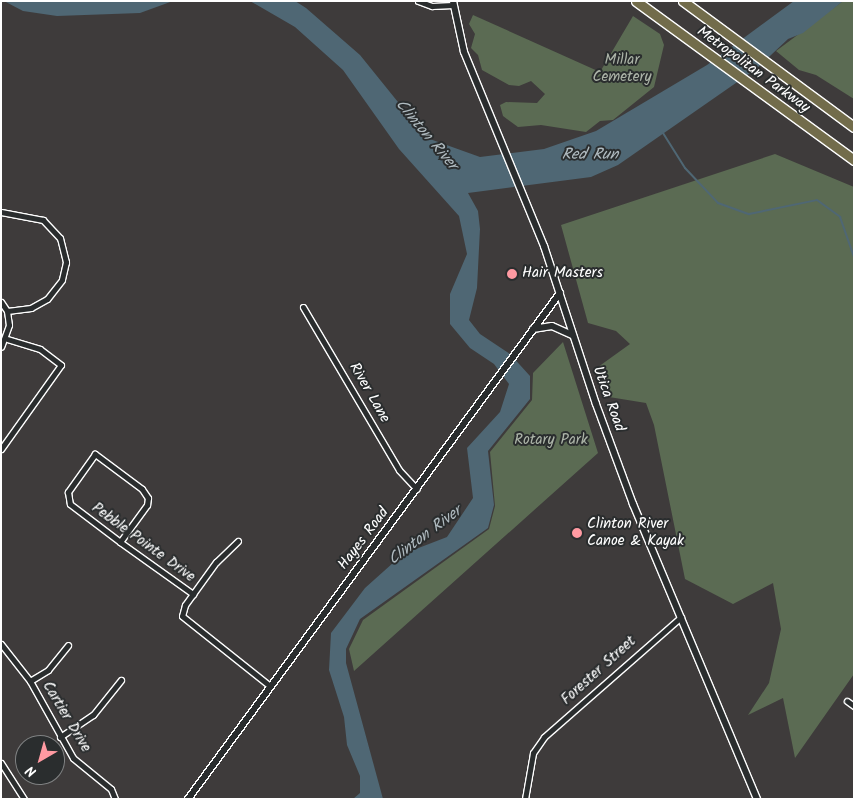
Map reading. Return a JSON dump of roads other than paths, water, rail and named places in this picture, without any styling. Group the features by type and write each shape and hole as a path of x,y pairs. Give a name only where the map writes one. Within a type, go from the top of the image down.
{"main road":[{"name":"Metropolitan Parkway","path":"636,1 854,160"},
{"name":"Metropolitan Parkway","path":"683,1 854,127"}],"street":[{"path":"418,1 432,6 453,3"},
{"name":"Utica Road","path":"453,3 459,38 524,194 633,504 758,799"},
{"path":"1,212 43,220 60,238 66,262 62,280 47,299 31,308 7,311"},
{"name":"Hayes Road","path":"188,799 560,293"},
{"path":"1,302 7,311 7,338 1,347"},
{"name":"River Lane","path":"303,307 399,470 417,489"},
{"path":"533,329 552,326 572,335"},
{"path":"1,449 62,365 40,349 7,338"},
{"name":"Pebble Pointe Drive","path":"120,542 147,505 148,498 142,489 95,454 70,489 67,498 72,507 120,542 193,594 182,611 184,618 270,686"},
{"path":"193,594 216,562 238,542"},
{"name":"Forester Street","path":"525,799 536,746 681,616"},
{"name":"Cartier Drive","path":"1,644 30,682 59,735"},
{"path":"30,682 48,670 68,645"},
{"path":"62,735 93,715 121,680"},
{"path":"847,701 854,706"},
{"name":"Cartier Drive","path":"65,744 78,763 115,798"},
{"path":"1,763 24,799"}],"water":[{"path":"4,1 173,1 140,13 57,16 23,11"},
{"name":"Red Run","path":"250,1 295,1 306,8 360,55 427,138 480,157 544,149 596,131 707,65 794,1 843,1 803,33 788,39 756,69 618,165 591,177 468,193 478,211 480,229 477,288 469,320 480,334 510,354 530,376 530,399 488,451 494,505 488,528 360,619 346,649 346,663 383,799 353,799 360,793 360,776 347,745 344,717 329,670 331,633 365,588 403,554 447,537 473,498 467,448 500,412 509,384 494,364 470,348 450,324 450,294 467,254 459,216 399,149 343,70 295,27"}],"waterway":[{"path":"663,133 685,168 718,203 749,214 817,200 840,217 854,257"}],"place":[{"name":"Hair Masters","path":"512,274"},
{"name":"Clinton River Canoe & Kayak","path":"577,533"}],"park label":[{"name":"Millar Cemetery","path":"622,68"},
{"name":"Rotary Park","path":"551,441"}],"water label":[{"name":"Clinton River","path":"426,135"},
{"name":"Clinton River","path":"425,536"}]}
